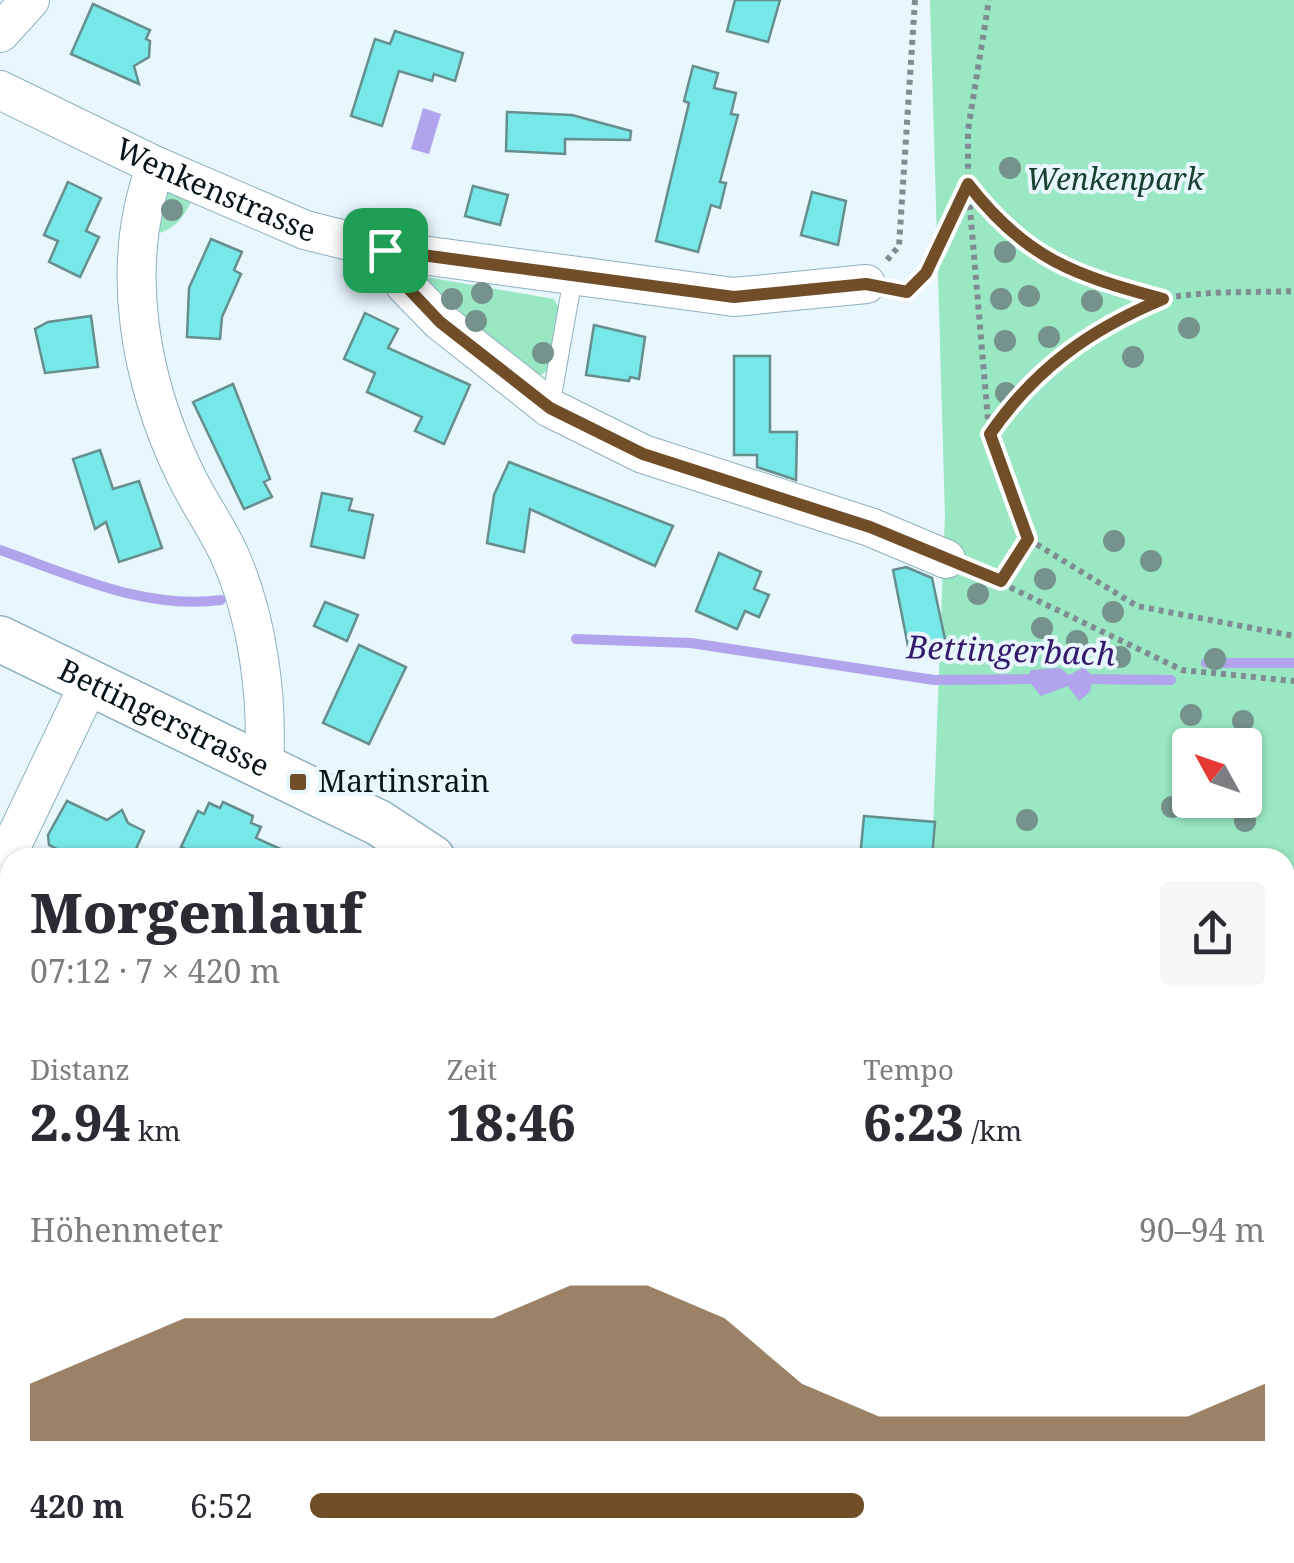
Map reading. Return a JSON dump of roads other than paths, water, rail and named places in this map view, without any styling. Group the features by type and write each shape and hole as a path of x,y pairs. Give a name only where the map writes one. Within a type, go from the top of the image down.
{"street":[{"path":"0,33 30,0"},
{"name":"Wenkenstrasse","path":"0,90 156,166 306,230 385,250 734,297 866,284"},
{"path":"156,166 140,207 137,306 154,402 186,476 231,558 253,633 267,722 264,766"},
{"path":"385,250 405,285 440,322 550,408 643,454 870,527 946,560"},
{"name":"Bettingerstrasse","path":"0,639 264,766 398,833 418,848"},
{"path":"11,848 90,682"}],"lane":[{"path":"550,408 572,278"}],"waterway":[{"path":"0,550 136,595 192,602 221,600"},
{"name":"Bettingerbach","path":"576,639 691,643 934,680 1040,679"},
{"name":"Bettingerbach","path":"1206,663 1294,663"},
{"name":"Bettingerbach","path":"1082,679 1171,680"}],"place":[{"name":"Martinsrain","path":"298,782"}],"park label":[{"name":"Wenkenpark","path":"1115,180"}]}
